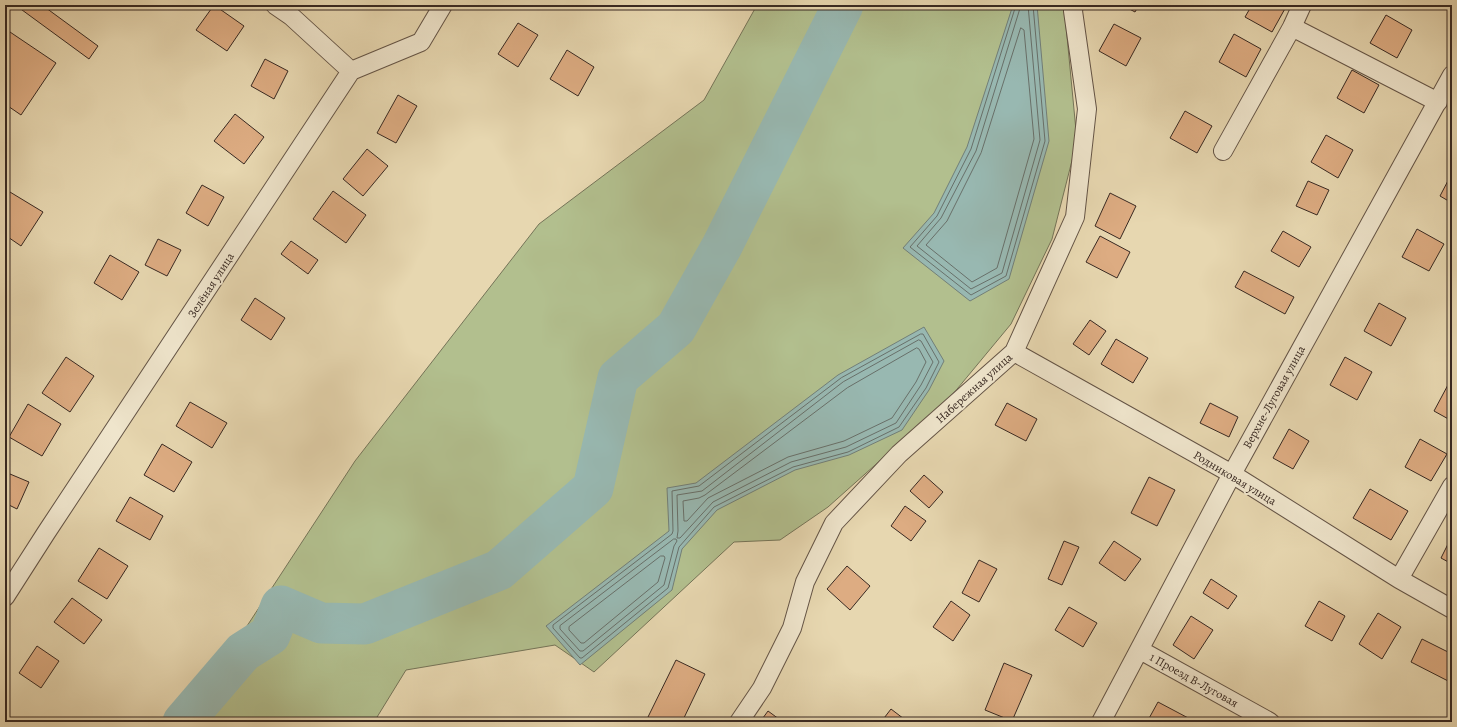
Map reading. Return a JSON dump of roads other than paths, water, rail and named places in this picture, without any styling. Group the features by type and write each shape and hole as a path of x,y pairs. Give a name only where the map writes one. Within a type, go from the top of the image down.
{"street":[{"path":"276,5 291,16 352,71 421,42 443,5"},
{"name":"Набережная улица","path":"739,722 762,688 792,628 805,582 834,523 899,454 1014,352 1075,217 1087,109 1073,11 1074,5"},
{"path":"1223,151 1292,27 1302,5"},
{"path":"1292,27 1438,102"},
{"name":"Зелёная улица","path":"5,597 352,71"},
{"name":"Верхне-Луговая улица","path":"1101,722 1232,474 1452,75"},
{"name":"Родниковая улица","path":"1014,352 1232,474 1399,579 1452,609"},
{"path":"1399,579 1452,486"},
{"name":"1 Проезд В-Луговая","path":"1140,650 1270,722"}],"water":[{"path":"1013,5 1037,5 1049,141 1009,279 970,301 903,248 934,213 967,147"},
{"path":"924,327 944,361 929,390 902,430 849,455 795,470 717,510 682,549 672,590 580,665 546,626 669,531 667,488 696,483 838,375"}],"waterway":[{"path":"183,722 243,652 270,635 281,606 321,623 365,624 499,570 593,488 618,378 676,328 722,246 843,5"}]}
